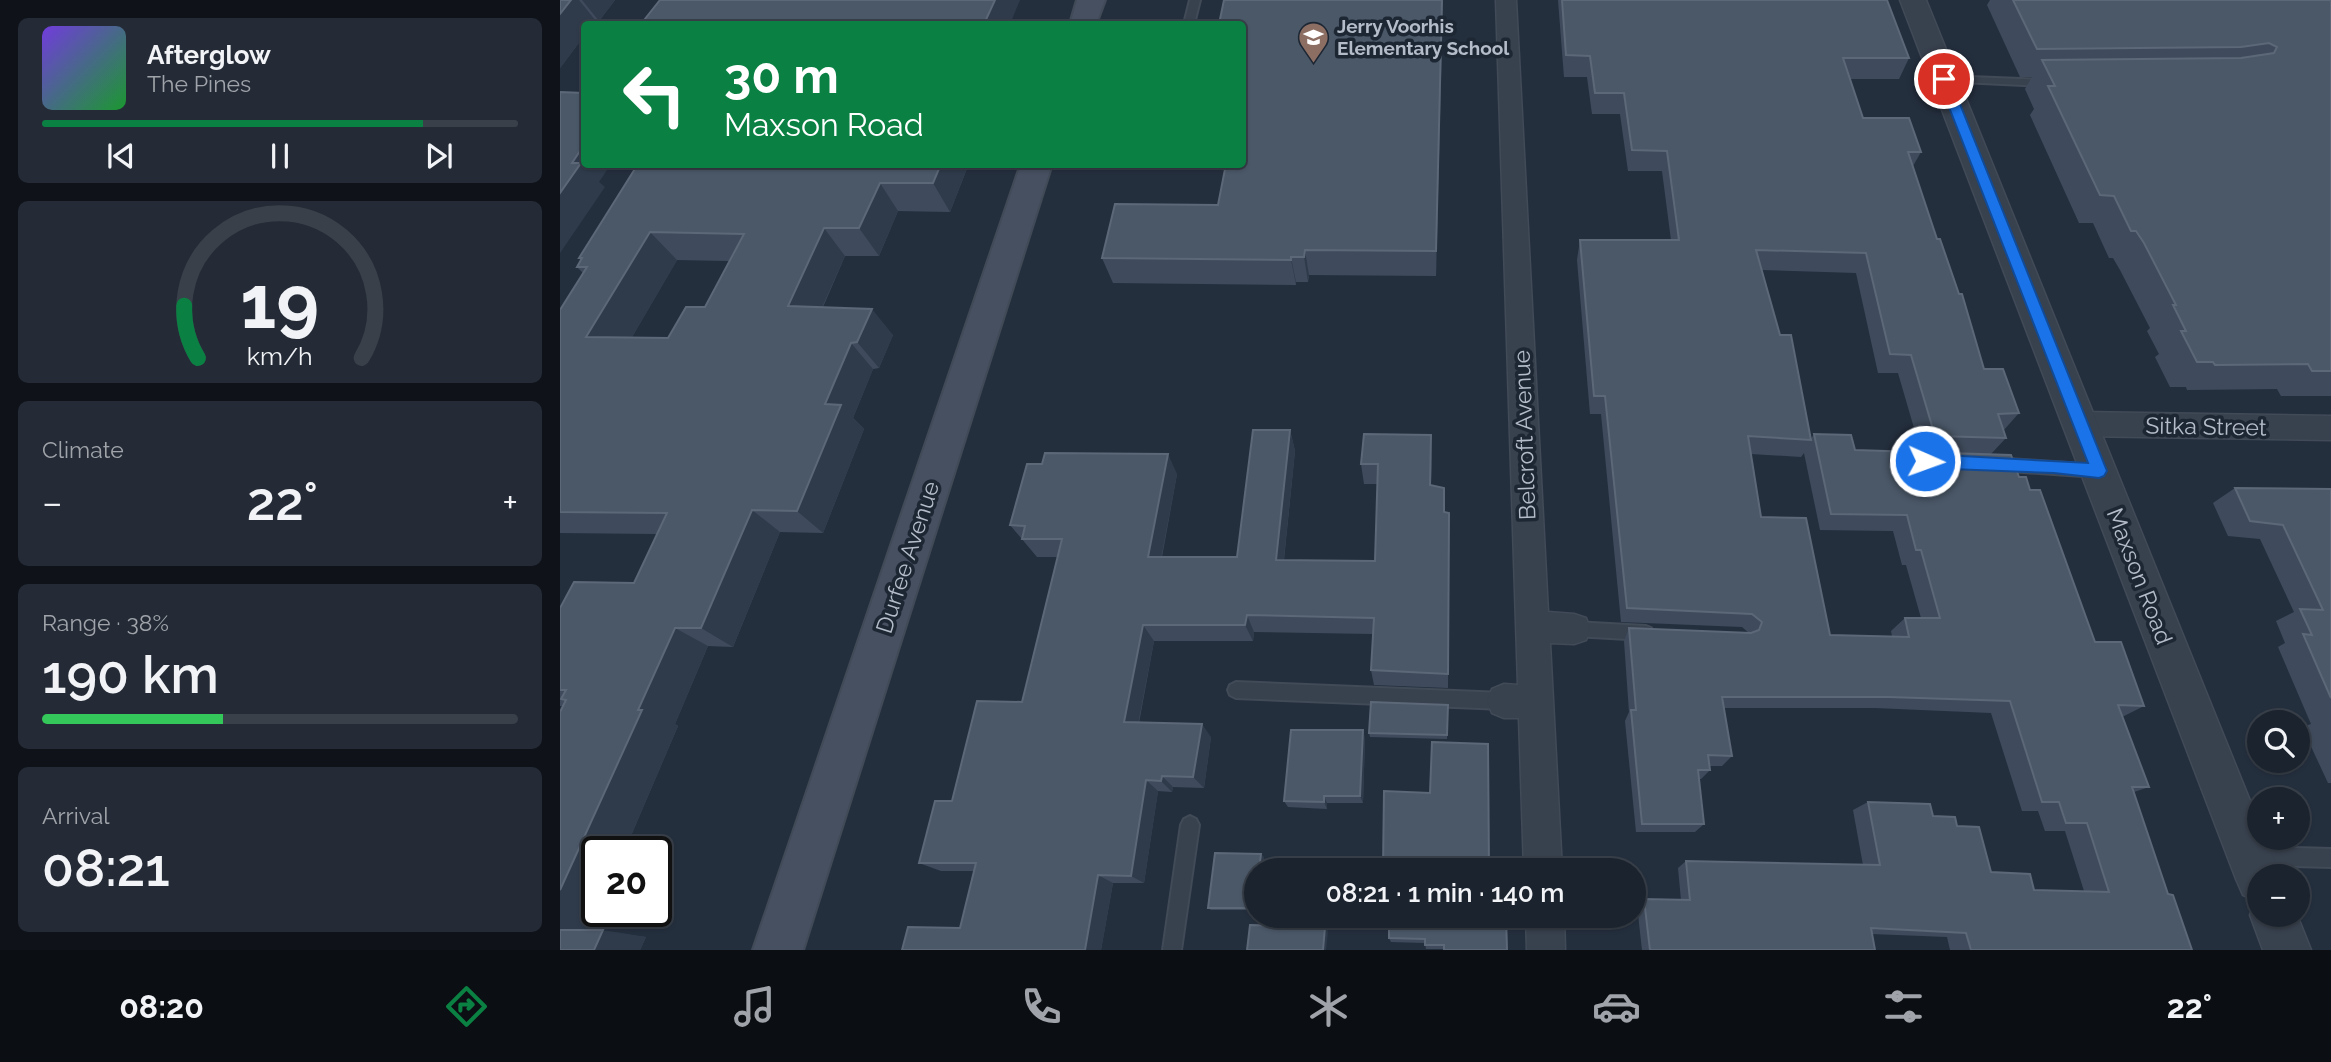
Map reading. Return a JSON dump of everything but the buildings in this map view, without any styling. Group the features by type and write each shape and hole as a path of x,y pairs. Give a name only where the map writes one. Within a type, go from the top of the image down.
{"main road":[{"path":"1084,21 1091,0"},
{"name":"Durfee Avenue","path":"778,950 1036,168"}],"street":[{"name":"Belcroft Avenue","path":"1506,0 1532,627 1520,701 1541,858"},
{"name":"Maxson Road","path":"1913,0 2253,864"},
{"name":"Sitka Street","path":"2080,424 2331,428"},
{"path":"1532,627 1574,629"},
{"path":"2278,927 2287,950"},
{"path":"1545,928 1546,950"}],"lane":[{"path":"1190,21 1195,0"},
{"path":"1944,79 2059,82"},
{"path":"1976,463 2099,471"},
{"path":"1574,629 1663,634"},
{"path":"1236,690 1520,701"},
{"path":"1172,950 1189,825"},
{"path":"2285,864 2331,858"}],"place":[{"name":"Jerry Voorhis Elementary School","path":"1314,64"}],"route":[{"path":"1925,461 2054,466 2099,471 1944,79"}]}
